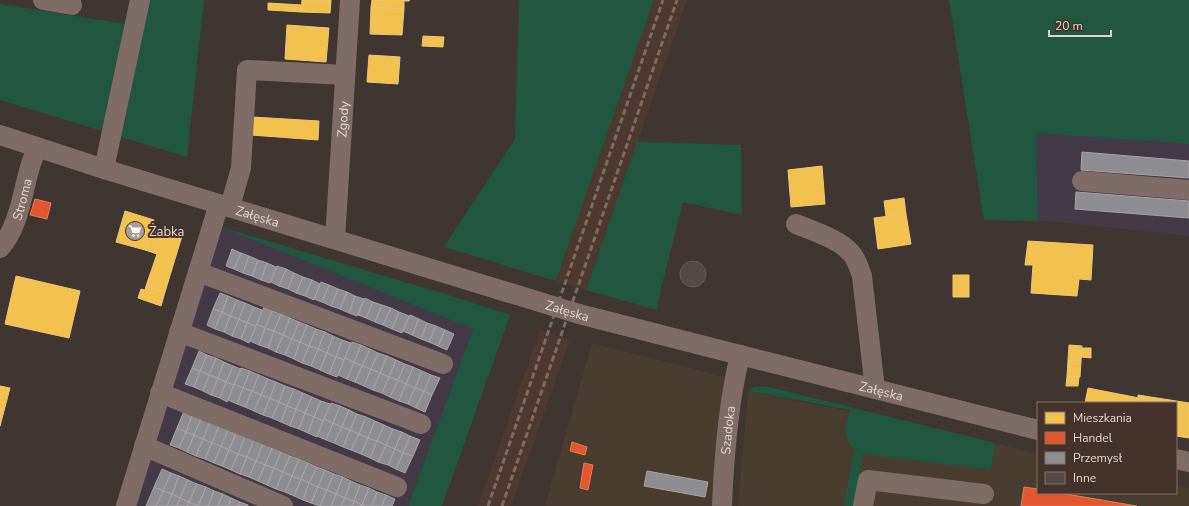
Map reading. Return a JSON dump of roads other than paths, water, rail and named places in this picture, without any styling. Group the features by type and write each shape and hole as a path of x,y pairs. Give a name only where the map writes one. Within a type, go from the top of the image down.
{"street":[{"path":"42,0 72,5"},
{"path":"104,169 140,0"},
{"name":"Zgody","path":"335,239 350,0"},
{"path":"126,506 198,272 241,168 247,70 345,75"},
{"name":"Załęska","path":"0,135 104,169 579,314 1037,430"},
{"name":"Stroma","path":"0,248 5,243 14,223 37,147"},
{"path":"1082,181 1189,190"},
{"path":"796,224 834,240 851,253 858,264 862,276 875,389"},
{"path":"198,272 443,364"},
{"path":"179,332 421,424"},
{"name":"Szadoka","path":"722,506 727,430 740,355"},
{"path":"160,392 398,487"},
{"path":"144,446 283,506"},
{"path":"1177,460 1189,462"},
{"path":"863,506 868,480 984,494"}],"railway":[{"path":"488,506 663,0"},
{"path":"502,506 677,0"}],"place":[{"name":"Żabka","path":"135,231"}]}
